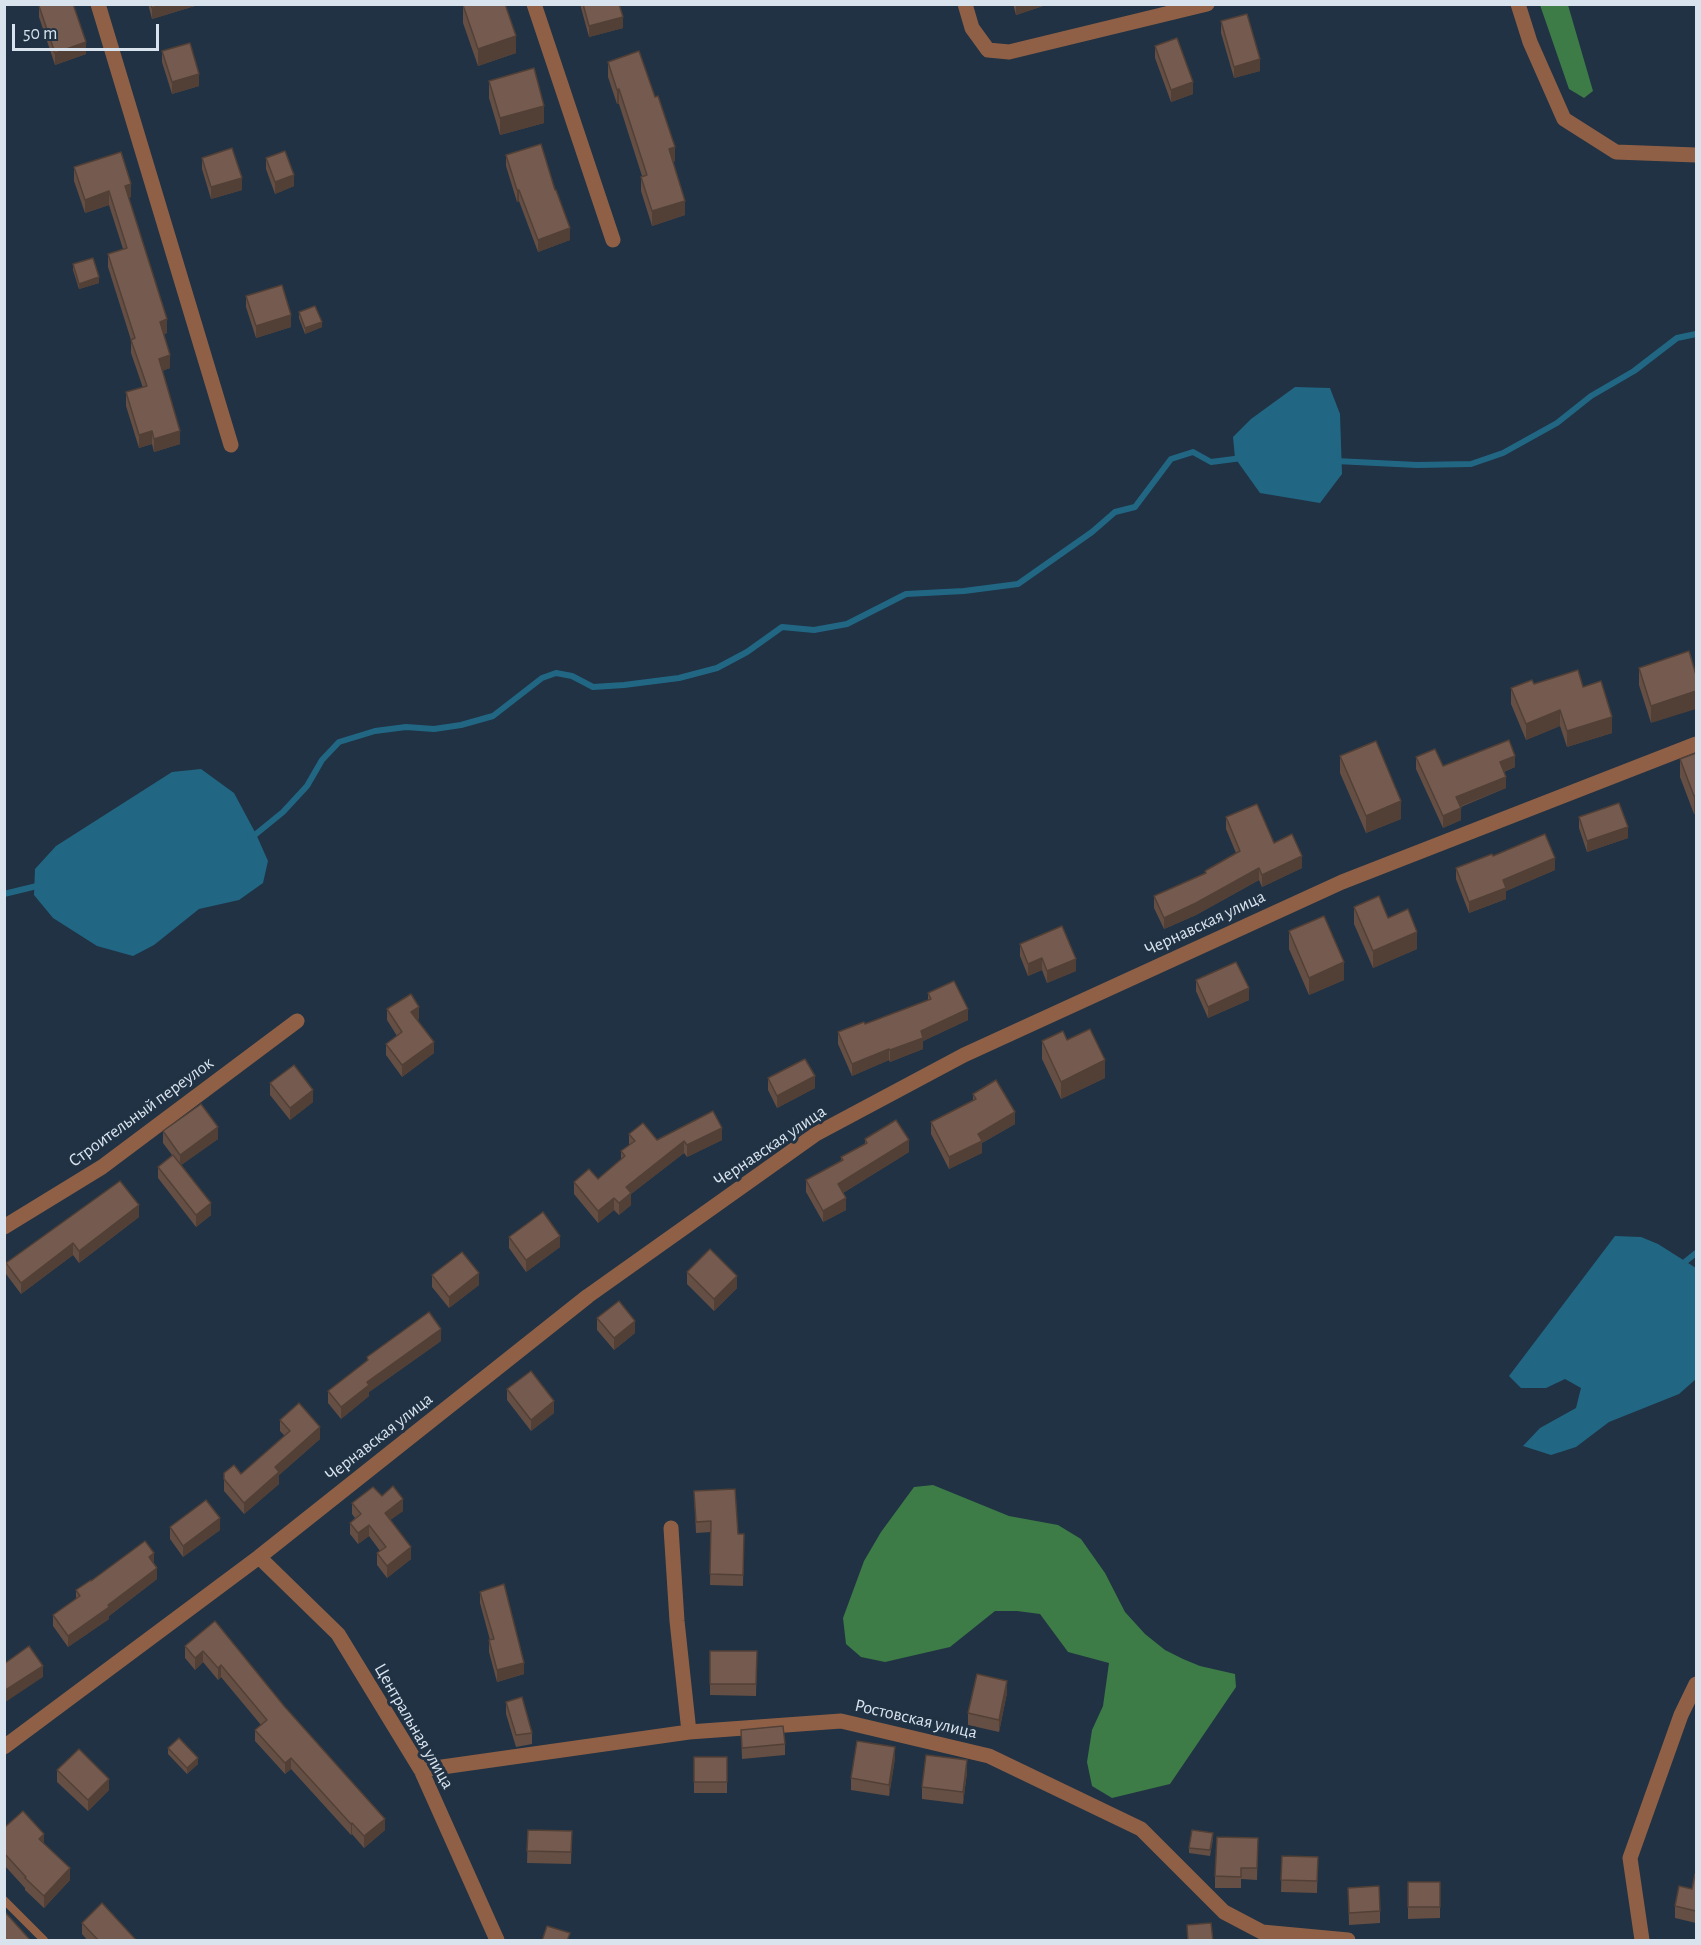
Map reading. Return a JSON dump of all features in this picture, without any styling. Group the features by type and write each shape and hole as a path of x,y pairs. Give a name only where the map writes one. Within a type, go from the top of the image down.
{"street":[{"path":"98,4 231,445"},
{"path":"534,4 613,240"},
{"path":"965,4 972,28 988,50 1009,52 1151,15 1207,4"},
{"path":"1518,4 1530,42 1564,119 1616,152 1696,154"},
{"name":"Чернавская улица","path":"4,1747 259,1557 588,1296 816,1134 964,1055 1342,882 1696,744"},
{"name":"Строительный переулок","path":"4,1227 102,1167 297,1021"},
{"path":"671,1528 677,1621 689,1732"},
{"name":"Центральная улица","path":"259,1557 338,1634 421,1770 497,1941"},
{"path":"1642,1941 1630,1858 1681,1716 1696,1684"},
{"name":"Ростовская улица","path":"421,1770 689,1732 841,1721 989,1756 1141,1829 1224,1912 1262,1932 1348,1941"}],"lane":[{"path":"4,1900 44,1941"}],"green space":[{"path":"1540,5 1568,5 1593,91 1584,98 1569,89"},
{"path":"933,1485 1009,1516 1058,1525 1081,1539 1105,1573 1125,1612 1145,1634 1165,1650 1183,1659 1200,1666 1235,1674 1236,1687 1170,1784 1112,1798 1092,1786 1087,1762 1092,1730 1103,1706 1109,1663 1068,1652 1040,1614 995,1611 950,1647 885,1662 861,1657 846,1644 843,1618 864,1561 881,1532 914,1487"}],"water":[{"path":"1295,387 1330,388 1340,414 1342,474 1320,503 1260,493 1235,458 1233,437 1251,419"},
{"path":"201,769 234,793 268,861 263,883 239,900 199,909 154,945 133,956 97,946 53,918 34,895 35,869 56,846 172,772"},
{"path":"1615,1236 1641,1237 1658,1244 1696,1268 1696,1379 1679,1394 1609,1422 1576,1447 1551,1455 1523,1446 1540,1428 1576,1408 1581,1388 1565,1379 1546,1388 1521,1388 1509,1376"}],"building":[{"path":"42,4 73,4 86,42 55,53 39,6"},
{"path":"505,4 516,36 478,49 463,5"},
{"path":"583,4 619,4 623,17 589,26"},
{"path":"1247,14 1260,59 1234,67 1221,21"},
{"path":"1177,38 1193,82 1171,90 1155,46"},
{"path":"190,43 199,74 172,82 162,51"},
{"path":"639,51 655,97 658,96 675,147 669,149 685,201 652,211 641,177 647,175 608,62"},
{"path":"534,68 544,106 500,118 489,81"},
{"path":"541,144 570,228 538,240 519,190 517,190 506,155"},
{"path":"232,148 242,178 211,187 202,158"},
{"path":"285,151 294,175 275,182 266,158"},
{"path":"121,152 131,184 125,186 167,319 160,322 170,355 159,359 180,431 154,439 152,431 139,435 126,392 147,386 131,340 135,338 108,254 127,248 109,191 85,200 74,167"},
{"path":"93,258 99,277 79,284 73,264"},
{"path":"282,285 291,315 256,326 246,296"},
{"path":"315,306 322,322 305,328 299,312"},
{"path":"1689,651 1696,675 1696,691 1651,706 1639,668"},
{"path":"1578,670 1583,687 1601,681 1612,717 1567,731 1560,710 1526,724 1511,688 1532,680 1534,684"},
{"path":"1509,740 1515,756 1500,762 1506,777 1456,797 1461,808 1443,816 1416,757 1435,749 1443,766"},
{"path":"1376,741 1401,801 1366,816 1340,756"},
{"path":"1696,753 1696,795 1694,796 1680,759"},
{"path":"1619,803 1628,827 1587,841 1579,817"},
{"path":"1257,804 1274,843 1292,834 1302,856 1262,875 1259,868 1164,918 1154,896 1206,873 1205,871 1240,851 1226,817"},
{"path":"1545,834 1555,858 1503,880 1506,888 1469,902 1456,868 1492,854 1493,856"},
{"path":"1379,896 1388,918 1408,909 1417,932 1373,951 1354,907"},
{"path":"1324,916 1344,962 1309,978 1289,931"},
{"path":"1062,926 1076,959 1047,971 1042,958 1028,964 1020,944"},
{"path":"1236,962 1249,988 1208,1007 1196,980"},
{"path":"954,981 968,1009 921,1031 923,1038 852,1064 838,1032 931,999 928,993"},
{"path":"411,994 419,1007 411,1012 434,1042 402,1065 386,1044 402,1032 387,1009"},
{"path":"1090,1029 1105,1060 1061,1082 1042,1041 1063,1031 1067,1040"},
{"path":"805,1059 815,1076 777,1096 768,1078"},
{"path":"294,1065 313,1090 290,1108 270,1083"},
{"path":"996,1080 1015,1112 978,1134 982,1141 949,1157 931,1122 976,1099 973,1094"},
{"path":"201,1104 218,1127 180,1155 163,1131"},
{"path":"713,1111 722,1128 687,1145 684,1141 626,1187 631,1193 619,1203 614,1198 598,1211 574,1182 589,1169 598,1179 625,1156 621,1151 635,1141 629,1134 643,1123 657,1140"},
{"path":"896,1120 909,1140 838,1184 846,1198 823,1211 806,1180 843,1160 841,1157 867,1143 865,1139"},
{"path":"173,1155 211,1203 196,1215 158,1167"},
{"path":"120,1181 139,1205 79,1251 73,1243 21,1283 6,1263"},
{"path":"543,1212 560,1236 526,1260 509,1237"},
{"path":"710,1249 737,1276 714,1299 687,1272"},
{"path":"462,1252 479,1273 449,1297 432,1275"},
{"path":"619,1301 635,1321 614,1338 597,1318"},
{"path":"429,1312 441,1329 367,1382 369,1385 341,1407 328,1391 368,1360 367,1357"},
{"path":"531,1371 554,1401 531,1420 507,1389"},
{"path":"299,1403 320,1427 275,1467 279,1472 244,1503 224,1479 224,1473 234,1465 241,1474 290,1431 280,1420"},
{"path":"393,1486 403,1499 385,1513 411,1547 387,1566 377,1553 386,1547 369,1525 358,1533 350,1523 361,1514 352,1503 373,1487 382,1496"},
{"path":"735,1489 738,1534 744,1534 743,1575 710,1574 711,1521 696,1522 694,1491"},
{"path":"206,1500 220,1518 183,1546 170,1527"},
{"path":"145,1541 154,1553 149,1557 157,1568 108,1605 109,1607 68,1636 53,1615 80,1596 76,1590"},
{"path":"504,1584 524,1663 497,1670 489,1640 494,1639 480,1592"},
{"path":"215,1621 284,1706 385,1819 364,1836 291,1758 285,1763 255,1730 267,1720 221,1665 218,1668 203,1651 195,1658 185,1646"},
{"path":"29,1646 43,1666 4,1691 4,1664"},
{"path":"710,1651 757,1651 756,1684 710,1684"},
{"path":"977,1674 1007,1681 999,1720 968,1713"},
{"path":"522,1697 532,1733 516,1735 506,1702"},
{"path":"783,1726 785,1744 742,1748 741,1730"},
{"path":"179,1738 198,1758 187,1768 168,1748"},
{"path":"857,1741 895,1747 889,1785 851,1778"},
{"path":"79,1749 109,1779 88,1800 57,1770"},
{"path":"926,1755 967,1760 963,1792 922,1787"},
{"path":"694,1757 727,1757 727,1782 694,1782"},
{"path":"23,1811 44,1834 39,1839 70,1868 44,1896 4,1853 4,1828"},
{"path":"528,1830 572,1831 571,1852 527,1851"},
{"path":"1192,1830 1213,1833 1210,1850 1189,1848"},
{"path":"1217,1837 1258,1838 1257,1868 1241,1868 1241,1877 1215,1876"},
{"path":"1282,1856 1318,1857 1317,1881 1281,1880"},
{"path":"1695,1874 1696,1911 1675,1906 1679,1886 1692,1889"},
{"path":"1408,1882 1440,1882 1440,1907 1408,1907"},
{"path":"1379,1886 1380,1911 1349,1913 1348,1888"},
{"path":"102,1903 137,1941 99,1941 82,1923"},
{"path":"4,1911 31,1941 4,1941"},
{"path":"1211,1923 1213,1941 1188,1941 1187,1925"},
{"path":"547,1926 570,1933 567,1941 542,1941"}],"waterway":[{"path":"1336,461 1417,465 1471,464 1503,453 1557,423 1591,396 1634,371 1677,338 1696,334"},
{"path":"249,835 256,834 283,812 307,786 322,760 339,742 375,731 406,727 434,729 461,725 493,716 542,678 556,673 572,676 593,687 679,678 717,668 747,652 782,627 814,630 847,624 906,594 964,591 1018,584 1092,532 1115,512 1135,507 1171,459 1193,452 1211,462 1242,458"},
{"path":"4,894 41,885"},
{"path":"1686,1261 1696,1253"}]}
